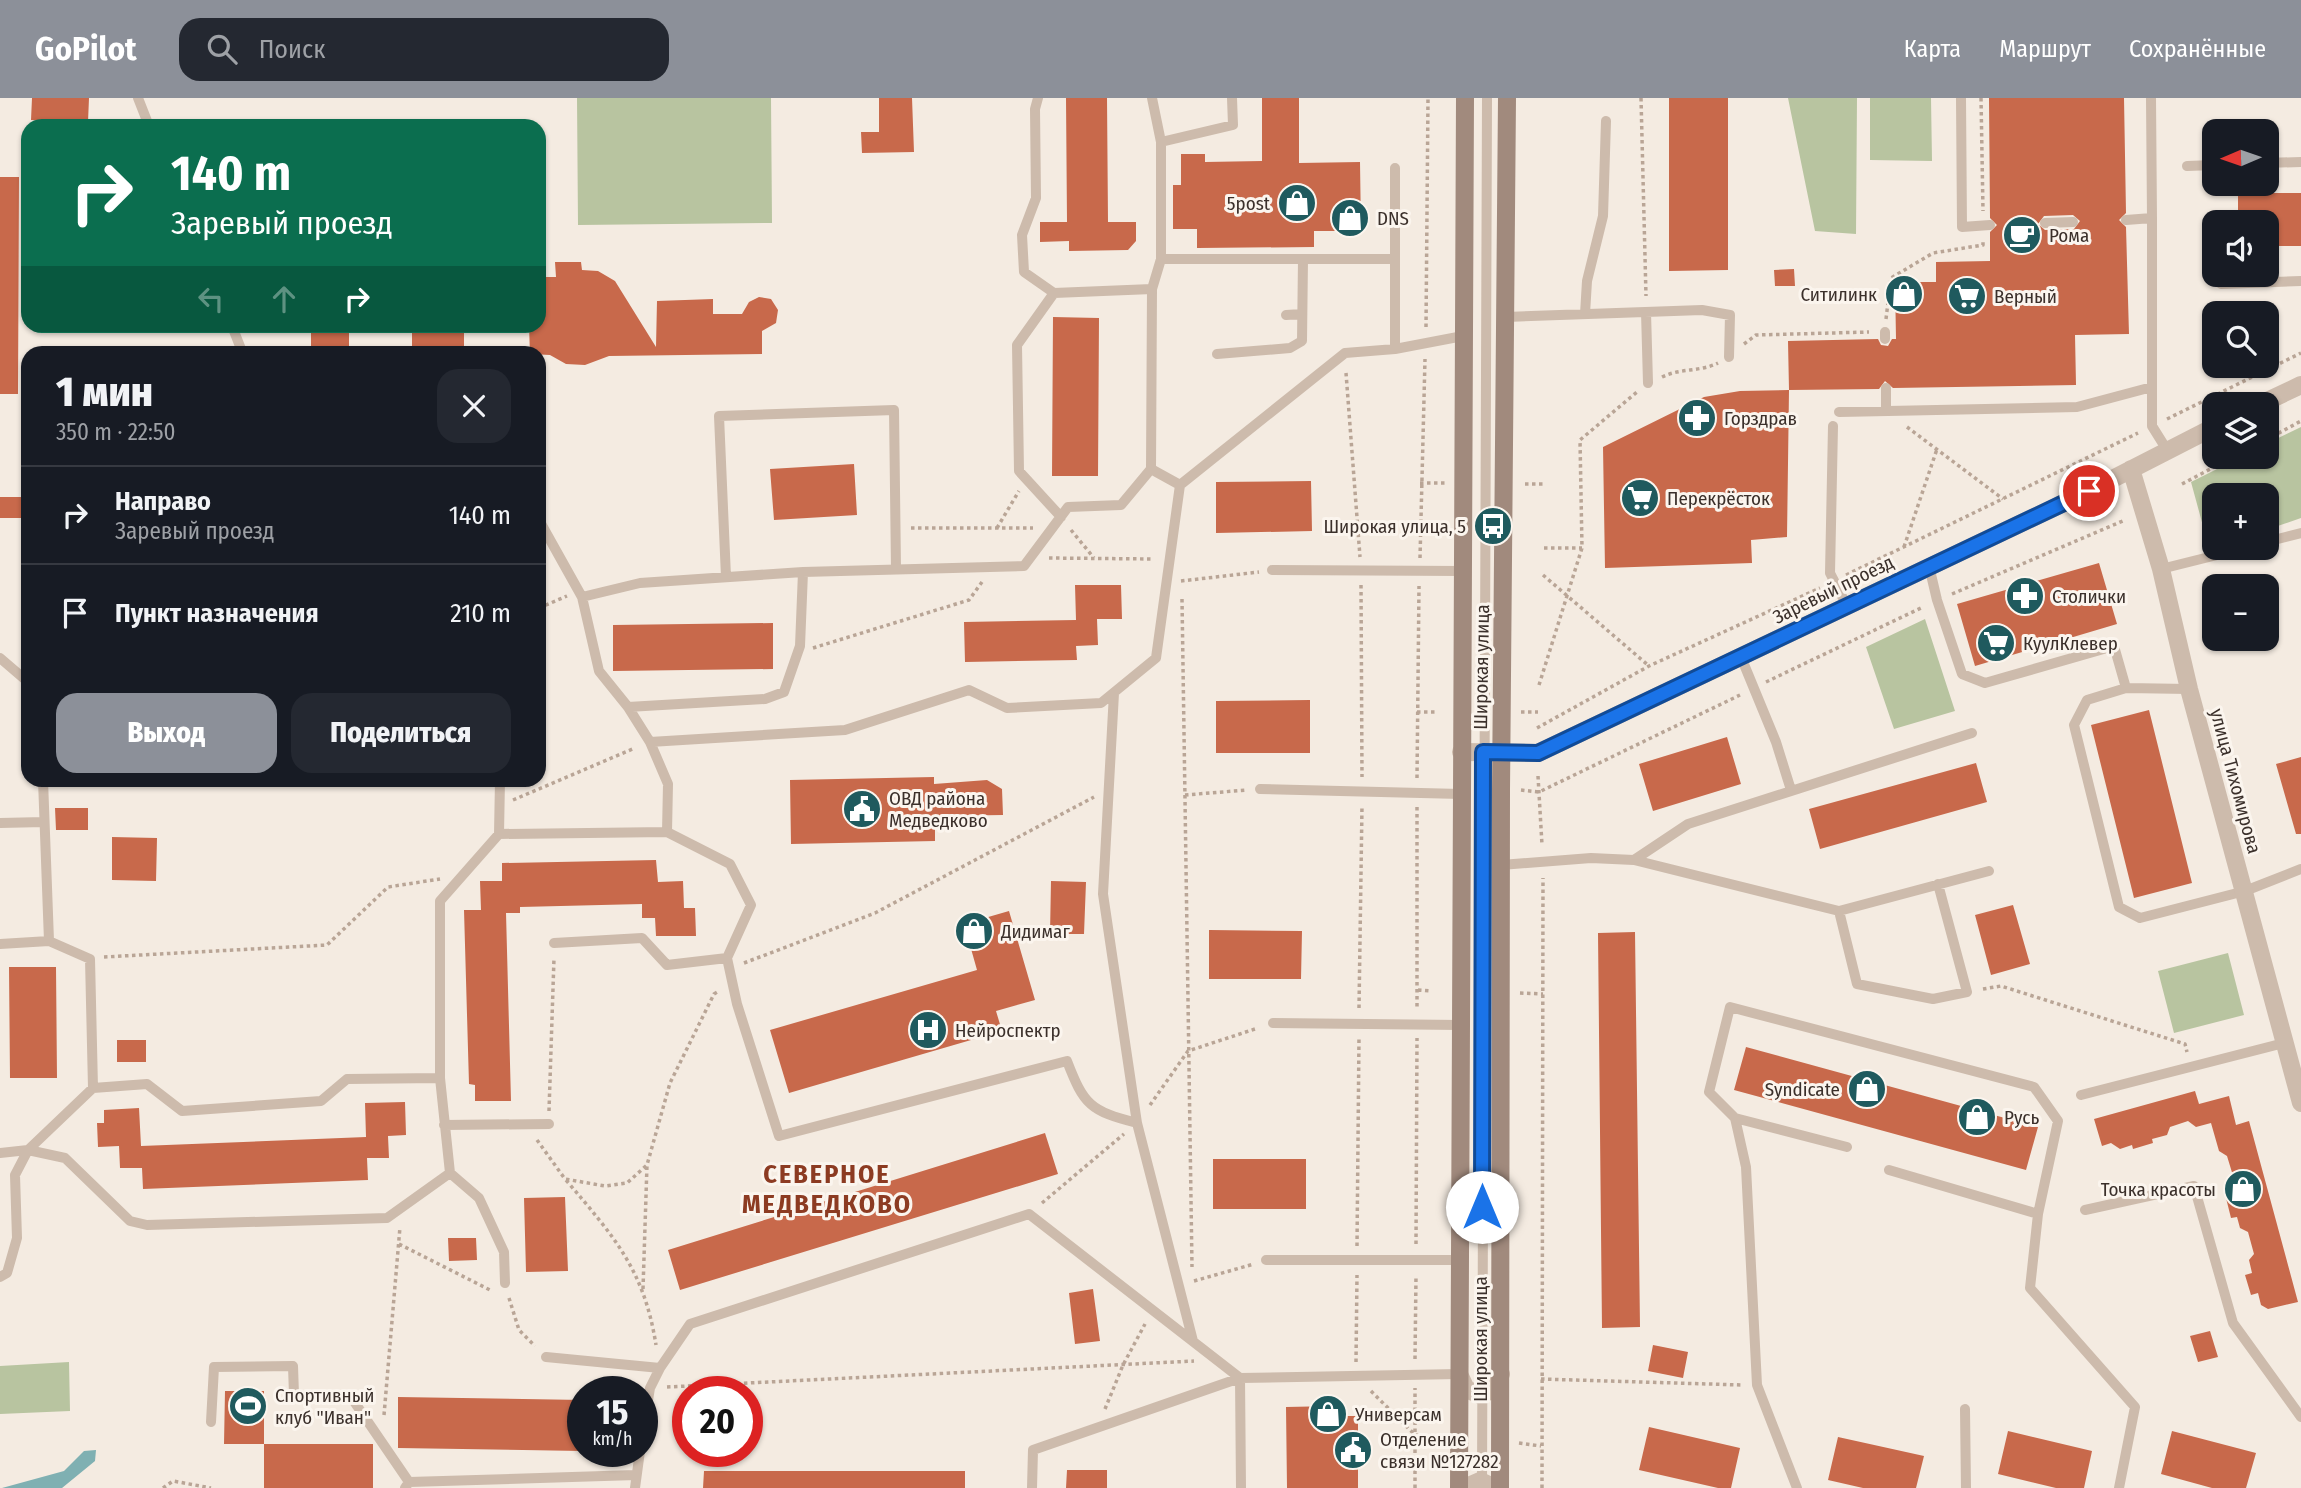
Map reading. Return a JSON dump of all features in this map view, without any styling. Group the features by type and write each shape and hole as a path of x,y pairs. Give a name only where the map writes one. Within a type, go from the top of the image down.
{"main road":[{"name":"Широкая улица","path":"1459,1488 1465,98"},
{"name":"Широкая улица","path":"1500,1488 1501,865 1493,752 1506,317 1507,98"}],"street":[{"path":"2279,395 2301,385"},
{"name":"Заревый проезд","path":"1461,752 1538,753 2131,470 2202,433"},
{"name":"улица Тихомирова","path":"2131,470 2161,569 2189,689 2301,1104"},
{"path":"1460,1374 1466,1389 1482,1395 1495,1389 1501,1374"}],"lane":[{"path":"138,98 146,119"},
{"path":"1038,98 1035,109 1036,198 1022,235 1024,272 1054,292 1152,289"},
{"path":"580,594 640,583 803,572 1024,566 1068,507 1121,505 1152,469 1152,289 1161,259 1161,142 1152,98"},
{"path":"1161,142 1233,125 1233,98"},
{"name":"Широкая улица","path":"1481,1486 1493,752 1487,98"},
{"path":"1961,98 1962,227 1987,225"},
{"path":"2151,98 2152,426 2167,450"},
{"path":"1585,314 1587,281 1603,216 1606,121"},
{"path":"2279,163 2301,162"},
{"path":"2187,166 2202,165"},
{"path":"1395,168 1395,349"},
{"path":"2126,219 2152,218"},
{"path":"2045,223 2073,222"},
{"path":"1161,259 1395,260"},
{"path":"1217,354 1290,348 1302,341 1303,259"},
{"path":"2279,282 2301,281"},
{"path":"1054,292 1017,345 1019,471 1061,517"},
{"path":"1506,317 1702,310 1730,315 1729,357"},
{"path":"1646,312 1648,383"},
{"path":"1286,315 1303,314"},
{"path":"650,742 845,730 969,690 1007,708 1101,703 1156,658 1180,485 1345,353 1395,349 1462,336"},
{"path":"1839,412 2077,407 2152,387"},
{"path":"1886,388 1886,411"},
{"path":"726,577 719,416 894,410 896,569"},
{"path":"1833,426 1830,573 1847,606"},
{"path":"1152,469 1180,485"},
{"path":"546,533 580,594 599,671 628,707 650,742 668,784 667,832"},
{"path":"2279,539 2301,533"},
{"path":"2161,569 2202,559"},
{"path":"1929,566 1937,600 1962,674 1985,683 2114,646 2126,688"},
{"path":"1272,570 1462,570"},
{"path":"628,707 765,699 784,692 798,653 803,572"},
{"path":"0,657 21,676"},
{"path":"1741,657 1776,742 1791,790"},
{"path":"2189,689 2126,688 2087,700 2074,724 2119,907 2140,918 2245,891 2301,869"},
{"path":"1114,693 1103,894 1137,1123 1193,1341"},
{"path":"1634,860 1688,824 1972,733"},
{"path":"43,787 49,941"},
{"path":"500,787 499,834 440,901 440,1078 450,1173 480,1198 504,1252 505,1283"},
{"path":"1260,789 1461,794"},
{"path":"0,823 44,822"},
{"path":"499,834 667,832 730,864 751,905 728,963 779,1136 1067,1060 1080,1096 1109,1116 1137,1123"},
{"path":"1501,865 1591,858 1634,860 1839,911 1989,871"},
{"path":"1839,911 1857,984 1933,999 1967,992 1938,884"},
{"path":"554,943 642,938 667,965 728,963"},
{"path":"0,944 49,941 90,959 93,1088"},
{"path":"1847,1147 1735,1118 1709,1092 1730,1007 2034,1087 2058,1121 2038,1214 2030,1288 2135,1407 2119,1488"},
{"path":"1273,1023 1460,1025"},
{"path":"2081,1095 2284,1043"},
{"path":"0,1277 7,1273 17,1238 15,1175 28,1150 93,1088 147,1084 182,1111 321,1101 347,1079 440,1078"},
{"path":"1735,1118 1746,1167 1757,1385 1797,1488"},
{"path":"444,1125 549,1124"},
{"path":"0,1153 28,1150 65,1158 130,1221 147,1225 387,1218 450,1173"},
{"path":"1889,1170 2038,1214"},
{"path":"2085,1210 2194,1186 2233,1323 2301,1417"},
{"path":"656,1376 690,1324 1029,1214 1240,1378"},
{"path":"1266,1261 1459,1260"},
{"path":"546,1357 660,1368"},
{"path":"211,1422 214,1367 293,1366 294,1395 351,1397 407,1485 636,1475"},
{"path":"1032,1488 1032,1450 1240,1378 1460,1374"},
{"path":"1240,1378 1241,1488"},
{"path":"1965,1409 1966,1488"},
{"path":"635,1488 637,1467"}],"path":[{"path":"1641,98 1646,312"},
{"path":"1756,335 1885,336 1891,278 1933,253 1983,246 1987,225 1981,98"},
{"path":"1345,353 1361,570 1363,792 1356,1375 1415,1435 1445,1437"},
{"path":"1537,729 1649,666 1905,547 2301,353"},
{"path":"1539,685 1582,548 1580,440 1648,383 1676,370 1709,367"},
{"path":"2279,433 2301,421"},
{"path":"1912,431 2003,499"},
{"path":"1905,547 1937,449"},
{"path":"2182,484 2211,469"},
{"path":"997,528 1026,479"},
{"path":"1420,483 1446,483"},
{"path":"1525,484 1544,484"},
{"path":"1061,517 1094,558"},
{"path":"1519,790 1539,792 1937,600 2129,519"},
{"path":"895,528 1053,528"},
{"path":"1544,548 1582,548"},
{"path":"1031,557 1170,560"},
{"path":"798,653 969,600 993,567"},
{"path":"1181,568 1181,581 1272,570"},
{"path":"1544,575 1649,666"},
{"path":"546,606 580,594"},
{"path":"1182,595 1192,1293"},
{"path":"1417,712 1438,712"},
{"path":"1521,712 1538,712"},
{"path":"546,786 650,742"},
{"path":"1538,776 1543,862 1542,1488"},
{"path":"499,806 544,787"},
{"path":"1185,795 1260,789"},
{"path":"728,963 876,913 1107,790"},
{"path":"90,959 327,944 388,887 462,875"},
{"path":"549,1124 554,943"},
{"path":"643,1291 647,1165 670,1083 714,993 732,982"},
{"path":"1967,992 2001,986 2185,1044 2192,1067"},
{"path":"1418,990 1431,991"},
{"path":"1518,993 1543,994"},
{"path":"527,1125 565,1179 620,1244 650,1306 660,1368"},
{"path":"565,1179 605,1186 627,1183 647,1165"},
{"path":"381,1442 401,1208"},
{"path":"398,1244 510,1300"},
{"path":"1192,1281 1266,1261"},
{"path":"505,1283 519,1330 546,1357"},
{"path":"1098,1427 1123,1365 1153,1310"},
{"path":"658,1388 1217,1360"},
{"path":"1541,1379 1757,1385"},
{"path":"1519,1443 1541,1446"},
{"path":"163,1488 173,1481 211,1488"}],"green space":[{"path":"577,98 771,98 772,223 578,225"},
{"path":"1788,98 1857,98 1856,234 1815,231"},
{"path":"1870,98 1931,98 1932,161 1870,160"},
{"path":"2301,427 2301,518 2279,526 2279,483 2202,483 2202,522 2191,482 2217,469 2279,469 2279,438"},
{"path":"1925,619 1955,711 1894,729 1866,647"},
{"path":"2228,953 2244,1015 2174,1033 2158,971"},
{"path":"69,1362 70,1411 0,1414 0,1366"}],"water":[{"path":"96,1450 95,1461 62,1488 2,1488 64,1471 84,1451"}],"building":[{"path":"32,98 89,98 88,119 31,119"},
{"path":"879,98 912,98 914,152 862,153 861,132 879,132"},
{"path":"1066,98 1107,98 1108,222 1136,222 1136,241 1128,250 1069,251 1069,241 1040,242 1040,222 1067,222"},
{"path":"1262,98 1299,98 1299,163 1360,162 1361,231 1314,231 1314,247 1197,248 1197,229 1173,229 1173,185 1181,185 1181,154 1205,154 1205,162 1262,161"},
{"path":"1669,98 1728,98 1728,270 1669,271"},
{"path":"1989,98 2124,98 2126,213 2119,220 2126,227 2129,334 2075,335 2076,385 1893,388 1885,381 1879,389 1789,390 1788,341 1878,339 1881,345 1888,346 1892,339 1896,339 1895,282 1936,282 1936,262 1990,261 1990,232 1997,225 1990,218","holes":["2073,215 2080,221 2074,229 2045,230 2038,224 2044,216"]},
{"path":"0,177 19,177 18,394 0,394"},
{"path":"2301,193 2301,246 2279,246 2279,210 2238,210 2238,196"},
{"path":"555,262 581,262 582,270 598,271 615,281 656,347 657,301 713,299 713,314 742,314 749,302 759,297 771,299 778,310 776,323 762,331 762,354 609,356 585,365 566,364 546,355 546,346 530,346 529,333 546,333 546,277 556,277"},
{"path":"1794,269 1795,286 1775,286 1774,270"},
{"path":"1053,317 1099,318 1098,476 1052,476"},
{"path":"311,333 349,333 349,346 311,346"},
{"path":"412,333 464,333 464,346 412,346"},
{"path":"1789,390 1787,537 1751,540 1752,563 1605,568 1603,447 1704,397 1740,391"},
{"path":"854,464 857,515 774,520 770,469"},
{"path":"1311,481 1312,531 1216,533 1216,482"},
{"path":"0,497 21,497 21,518 0,518"},
{"path":"2099,563 2117,624 1975,666 1957,604"},
{"path":"1075,585 1121,585 1122,619 1097,619 1098,645 1076,646 1077,660 965,662 964,622 1076,620"},
{"path":"773,623 773,669 613,671 613,625"},
{"path":"1310,700 1310,753 1216,753 1216,701"},
{"path":"2149,710 2192,883 2134,898 2091,725"},
{"path":"1727,737 1741,784 1653,811 1639,764"},
{"path":"2301,757 2301,834 2296,834 2276,764"},
{"path":"1976,763 1987,802 1820,849 1809,809"},
{"path":"934,777 934,784 987,780 1002,789 1003,815 935,816 935,841 791,844 790,780"},
{"path":"55,808 88,808 88,830 56,830"},
{"path":"112,837 157,838 156,881 112,880"},
{"path":"656,860 658,882 683,881 684,908 695,908 696,936 656,936 655,918 642,918 642,904 520,907 520,913 506,913 511,1101 475,1101 475,1085 469,1084 464,910 481,910 480,881 502,881 502,863"},
{"path":"1051,881 1086,882 1084,934 1050,934"},
{"path":"2013,905 2030,964 1991,975 1975,915"},
{"path":"1009,911 1035,1000 996,1011 1002,1031 789,1093 770,1030 977,970 964,924"},
{"path":"1209,930 1302,931 1301,979 1209,979"},
{"path":"1635,932 1640,1327 1602,1328 1598,933"},
{"path":"9,967 56,967 57,1078 10,1078"},
{"path":"117,1040 146,1040 146,1062 117,1062"},
{"path":"1746,1047 2038,1127 2026,1170 1734,1090"},
{"path":"2195,1091 2199,1104 2229,1096 2236,1125 2249,1121 2298,1302 2268,1309 2261,1305 2258,1293 2251,1295 2245,1275 2252,1273 2249,1260 2254,1254 2248,1232 2240,1228 2237,1217 2231,1218 2226,1198 2232,1197 2228,1184 2234,1179 2227,1156 2219,1151 2211,1123 2196,1127 2188,1121 2170,1127 2167,1135 2133,1149 2132,1145 2120,1149 2111,1143 2102,1146 2094,1119"},
{"path":"405,1102 406,1135 388,1136 389,1158 367,1158 368,1180 143,1189 142,1168 120,1168 119,1146 98,1147 97,1123 104,1123 104,1110 139,1108 141,1146 366,1137 365,1103"},
{"path":"1045,1133 1058,1174 680,1290 668,1250"},
{"path":"1213,1159 1306,1159 1306,1209 1213,1209"},
{"path":"565,1197 568,1271 526,1272 524,1198"},
{"path":"448,1238 476,1238 477,1260 449,1261"},
{"path":"1093,1289 1100,1341 1075,1344 1069,1293"},
{"path":"2210,1331 2218,1357 2198,1362 2190,1336"},
{"path":"1653,1345 1688,1352 1683,1378 1648,1371"},
{"path":"225,1391 264,1391 264,1444 224,1444"},
{"path":"398,1397 567,1400 567,1451 398,1448"},
{"path":"1334,1406 1334,1416 1358,1416 1358,1488 1287,1488 1286,1407"},
{"path":"1649,1427 1740,1448 1731,1488 1718,1488 1639,1470"},
{"path":"2008,1431 2092,1451 2084,1488 2056,1488 1998,1474"},
{"path":"2172,1431 2256,1453 2246,1488 2212,1488 2161,1474"},
{"path":"1838,1437 1924,1456 1916,1488 1863,1488 1828,1480"},
{"path":"264,1444 373,1444 373,1488 264,1488"},
{"path":"1067,1470 1107,1470 1107,1488 1066,1488"},
{"path":"704,1471 965,1471 965,1488 703,1488"}],"place":[{"name":"5post","path":"1297,203"},
{"name":"DNS","path":"1350,218"},
{"name":"Рома","path":"2022,235"},
{"name":"Ситилинк","path":"1904,294"},
{"name":"Верный","path":"1967,296"},
{"name":"Горздрав","path":"1697,418"},
{"name":"Перекрёсток","path":"1640,498"},
{"name":"Широкая улица, 5","path":"1493,526"},
{"name":"Столички","path":"2025,596"},
{"name":"КуулКлевер","path":"1996,643"},
{"name":"ОВД района Медведково","path":"862,809"},
{"name":"Дидимаг","path":"974,931"},
{"name":"Нейроcпектр","path":"928,1030"},
{"name":"Syndicate","path":"1867,1089"},
{"name":"Русь","path":"1977,1117"},
{"name":"Точка красоты","path":"2243,1189"},
{"name":"Спортивный клуб \"Иван\"","path":"248,1406"},
{"name":"Универсам","path":"1328,1414"},
{"name":"Отделение связи №127282","path":"1353,1450"}],"district":[{"name":"СЕВЕРНОЕ МЕДВЕДКОВО","path":"827,1189"}],"route":[{"path":"1482,1207 1483,752 1538,753 2089,491"}]}
